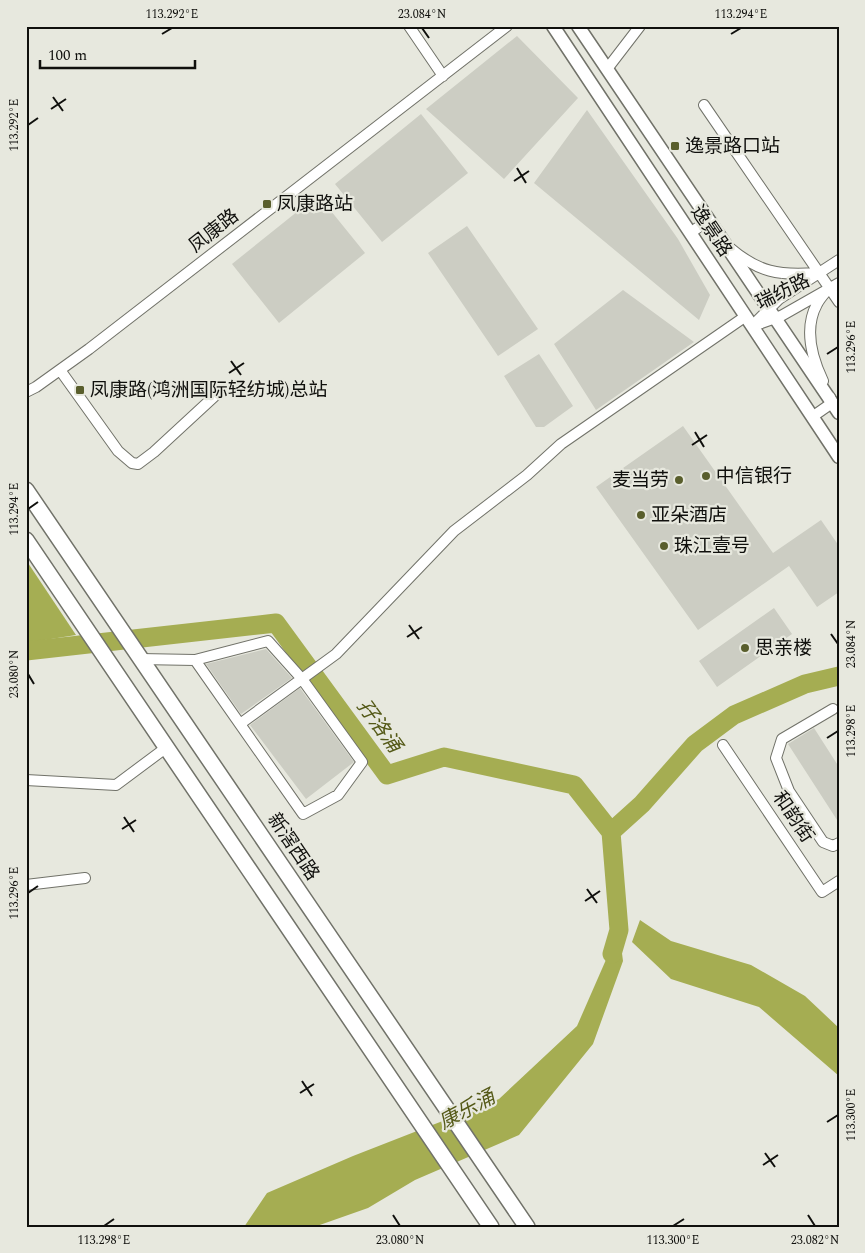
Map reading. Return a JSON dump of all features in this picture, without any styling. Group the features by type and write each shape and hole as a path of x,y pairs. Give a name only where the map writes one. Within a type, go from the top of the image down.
{"highway":[{"name":"新滘西路","path":"26,490 526,1227"},
{"path":"26,540 491,1227"}],"main road":[{"name":"逸景路","path":"553,26 839,458"},
{"name":"逸景路","path":"578,26 836,408"}],"street":[{"path":"408,26 443,76"},
{"name":"凤康路","path":"26,397 31,389 60,370 507,26"},
{"path":"607,69 640,26"},
{"path":"704,105 819,272 834,285 839,302"},
{"path":"690,233 709,220"},
{"path":"725,244 752,264 768,270 782,274 819,272"},
{"path":"240,724 336,654 454,531 527,475 561,444 839,260"},
{"path":"812,417 836,408 816,366 812,347 811,327 812,317 818,304 834,285"},
{"name":"瑞纺路","path":"749,321 776,319 834,285"},
{"path":"60,370 118,451 132,463 138,464 154,452 219,392"},
{"path":"140,659 195,660 268,641 302,679 362,762 338,794 303,814 195,660"},
{"path":"833,709 782,739 776,758 790,791 823,842 833,846 839,843"},
{"name":"和韵街","path":"723,745 822,892 839,881"},
{"path":"26,780 116,785 167,747"},
{"path":"26,885 85,878"}],"shaded area":[{"path":"26,560 76,635 26,643"},
{"path":"640,920 671,941 751,965 805,996 839,1028 839,1076 759,1007 671,979 632,942"},
{"path":"619,930 623,961 593,1044 519,1135 415,1180 368,1208 314,1227 244,1227 267,1193 353,1156 499,1099 577,1026"}],"building":[{"path":"517,36 578,98 504,179 426,109"},
{"path":"587,110 678,239 710,295 699,320 534,183"},
{"path":"421,114 468,173 382,242 335,184"},
{"path":"318,195 365,253 279,323 232,264"},
{"path":"467,226 538,329 498,356 428,253"},
{"path":"623,290 694,342 596,410 554,344"},
{"path":"539,354 573,406 544,427 536,427 504,376"},
{"path":"683,426 773,553 821,520 839,546 839,592 817,607 789,566 698,630 596,487"},
{"name":"思亲楼","path":"774,608 792,634 717,687 699,661"},
{"path":"266,649 292,678 241,714 206,664"},
{"path":"300,688 354,762 306,799 250,725"},
{"path":"814,728 839,767 839,823 788,744"}],"waterway":[{"name":"孖洛涌","path":"26,651 276,623 387,775 444,757 574,785 611,832 619,930 612,954"},
{"path":"611,832 642,804 695,744 734,715 805,684 839,676"}],"place":[{"name":"逸景路口站","path":"675,146"},
{"name":"凤康路站","path":"267,204"},
{"name":"凤康路(鸿洲国际轻纺城)总站","path":"80,390"},
{"name":"中信银行","path":"706,476"},
{"name":"麦当劳","path":"679,480"},
{"name":"亚朵酒店","path":"641,515"},
{"name":"珠江壹号","path":"664,546"},
{"name":"思亲楼","path":"745,648"}],"water label":[{"name":"康乐涌","path":"467,1110"}]}
